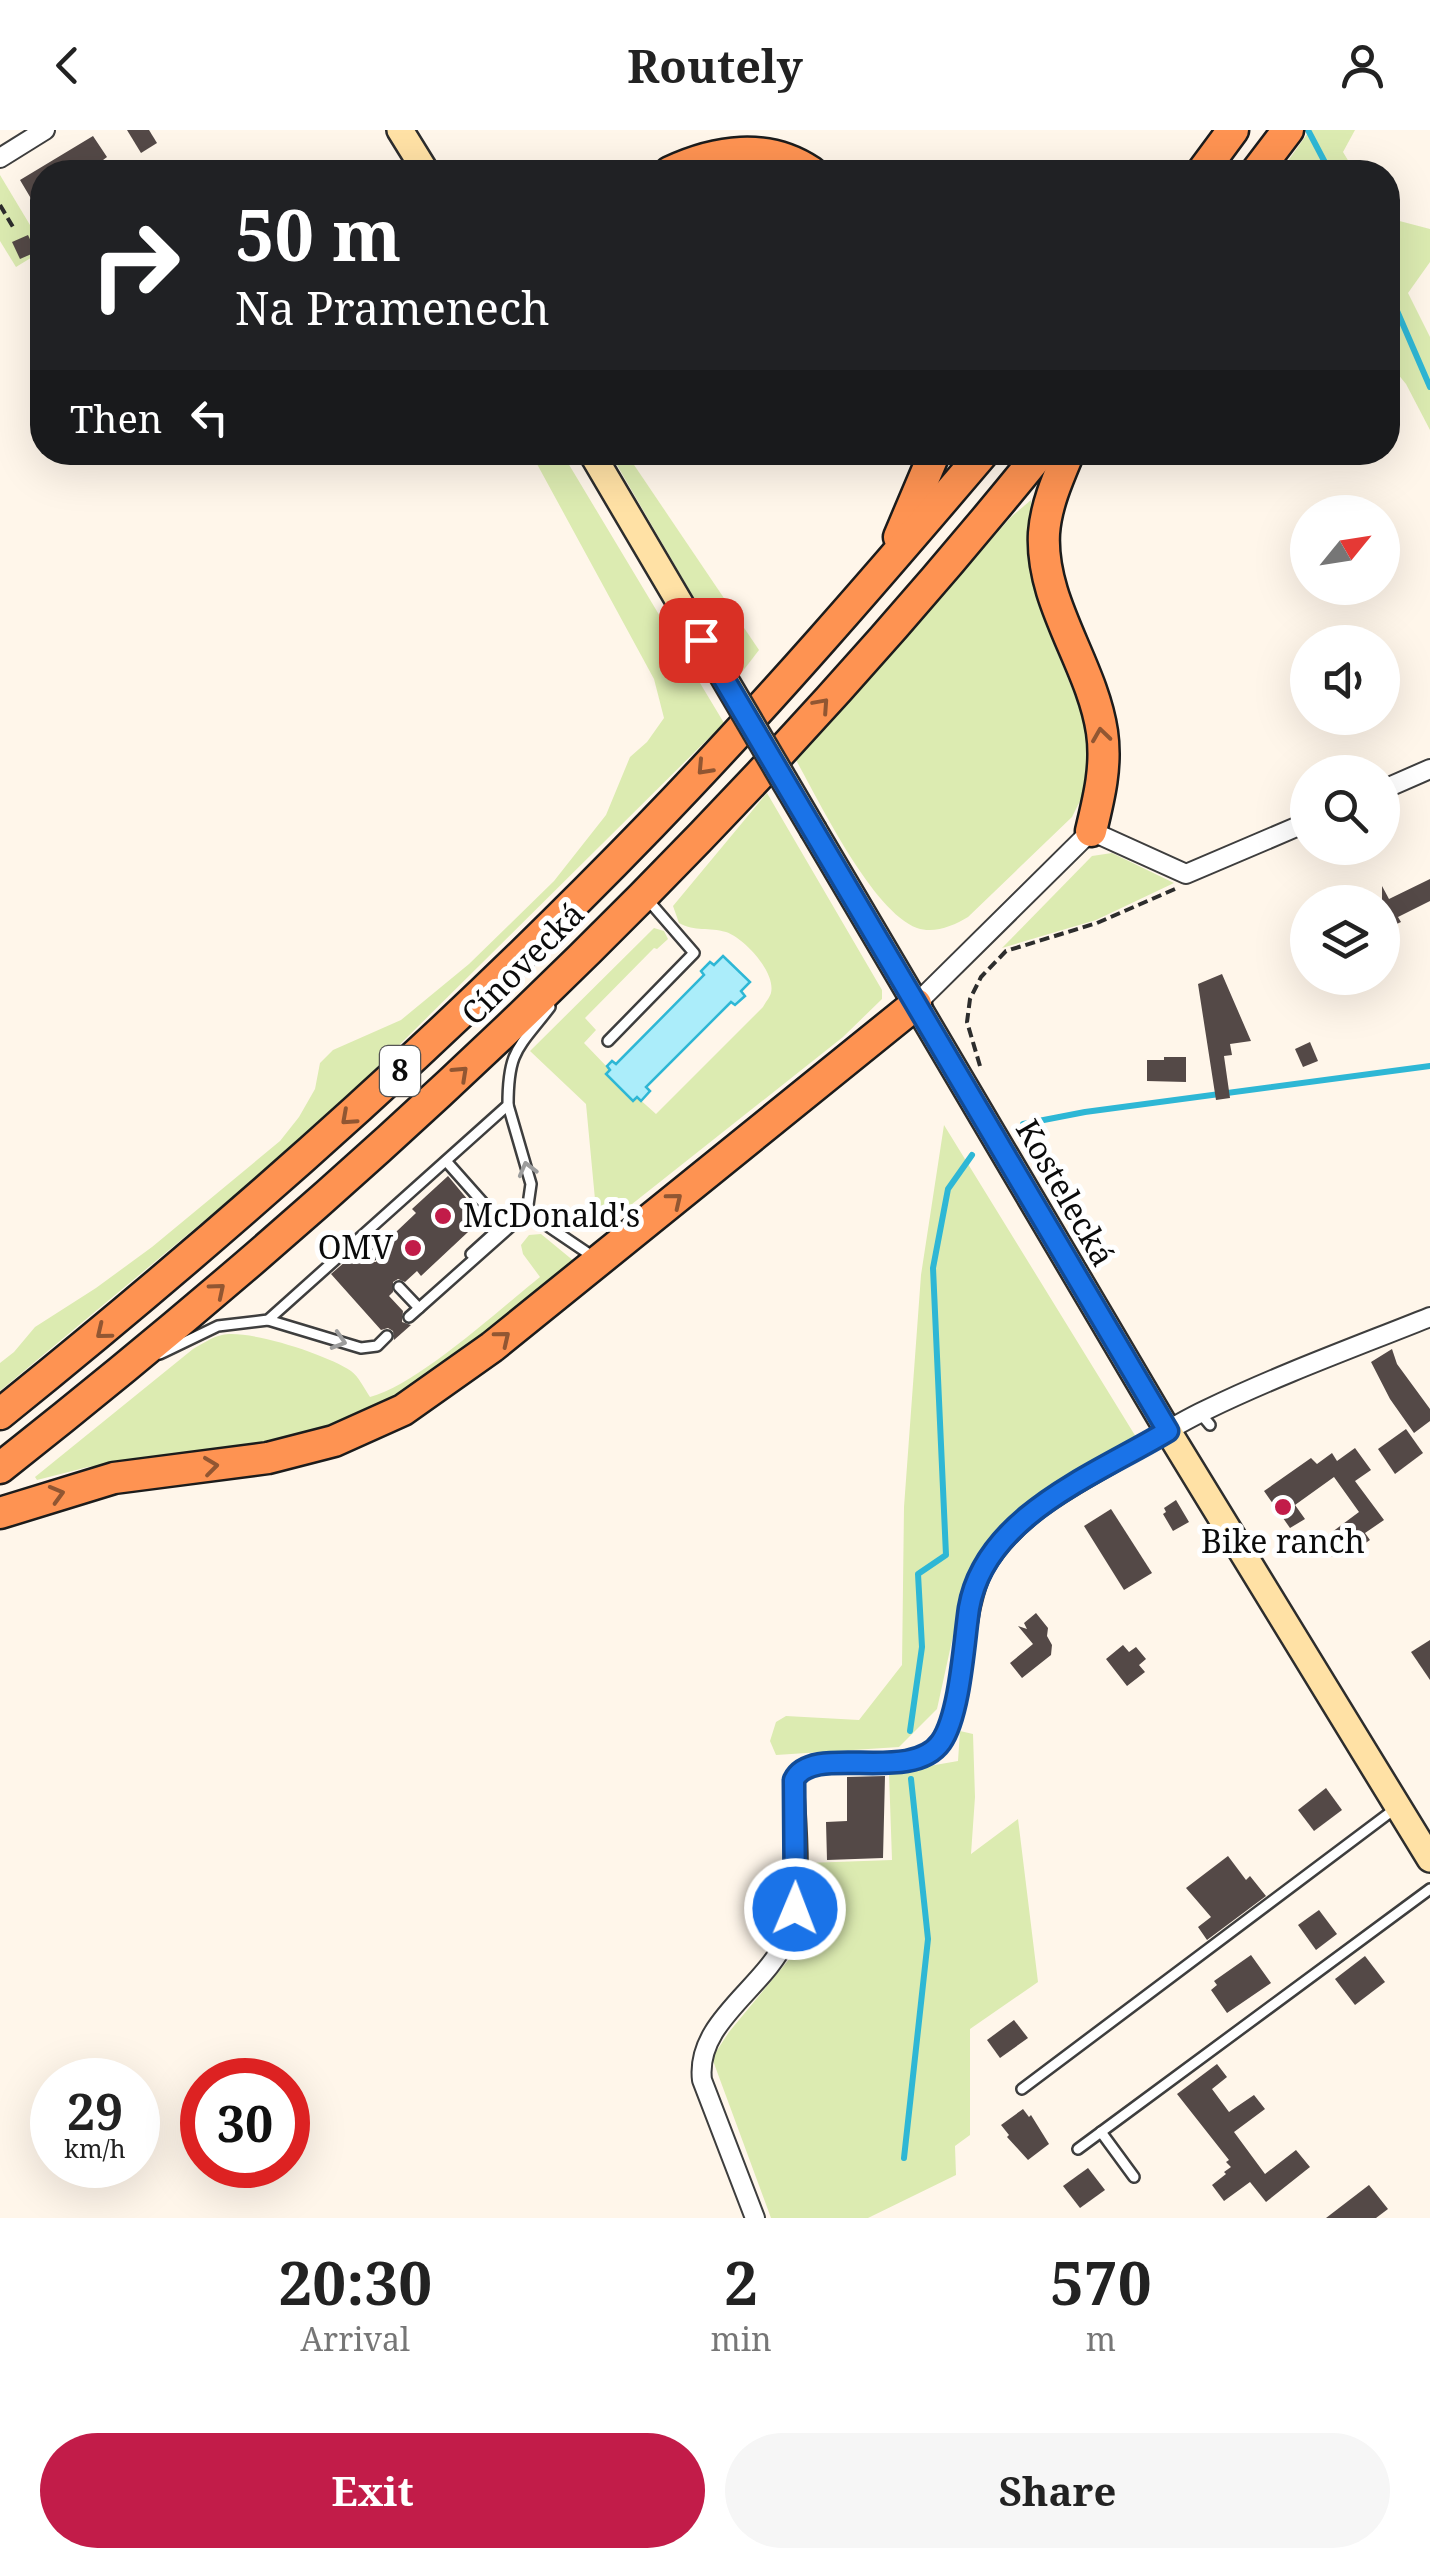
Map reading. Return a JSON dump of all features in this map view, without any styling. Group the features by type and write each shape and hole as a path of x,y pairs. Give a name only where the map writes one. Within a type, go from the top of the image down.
{"highway":[{"path":"1211,160 1233,130"},
{"path":"1265,160 1288,130"},
{"path":"698,160 728,152 785,160"},
{"path":"884,570 929,465"},
{"name":"Cínovecká","path":"0,1414 164,1280 457,1018 654,822 884,570 973,465"},
{"name":"Cínovecká","path":"0,1468 117,1376 305,1216 485,1051 606,932 802,727 1030,465"},
{"path":"1063,465 1052,492 1044,532 1046,567 1093,696 1102,732 1104,766 1091,831"},
{"path":"0,1512 114,1478 268,1458 334,1441 403,1410 492,1347 916,1004"}],"main road":[{"path":"400,130 419,160"},
{"name":"Kostelecká","path":"599,465 1168,1431 1430,1859"}],"street":[{"path":"0,158 45,130"},
{"path":"1400,782 1430,770"},
{"path":"916,1004 1091,831 1186,874 1290,830"},
{"path":"755,2218 700,2066 715,2031 778,1957 788,1936 795,1909 794,1780 798,1772 808,1767 840,1764 905,1762 930,1754 943,1740 952,1714 975,1587 1004,1540 1060,1494 1168,1431 1205,1419 1430,1316"}],"lane":[{"path":"608,1041 694,953 643,894"},
{"path":"409,1317 527,1212 531,1184 508,1106 508,1068 606,932"},
{"path":"268,1320 508,1106"},
{"path":"440,1290 446,1277 498,1225 446,1161"},
{"path":"527,1212 599,1261"},
{"path":"358,1240 371,1255"},
{"path":"399,1286 419,1308"},
{"path":"117,1376 229,1323 268,1320 362,1348 377,1346 388,1336"},
{"path":"1022,2089 1398,1806"},
{"path":"1078,2150 1430,1889"},
{"path":"1102,2132 1134,2177"}],"path":[{"path":"0,205 13,227"},
{"path":"974,1050 967,1022 970,999 981,978 1006,951 1114,916 1181,887 1186,874"}],"green space":[{"path":"1310,130 1355,130 1343,152 1348,160 1289,160"},
{"path":"0,175 30,225 30,258 16,267 0,241"},
{"path":"1400,221 1430,229 1430,262 1408,293 1430,337 1430,430 1400,377"},
{"path":"538,465 569,465 724,723 364,1080 247,1185 0,1391 0,1363 35,1327 152,1247 280,1141 315,1089 320,1063 333,1050 401,1020 469,964 554,881 606,815 630,757 664,718 654,679"},
{"path":"617,465 634,465 759,650 739,676"},
{"path":"1031,500 1029,569 1091,736 1089,783 1072,817 968,917 943,928 917,928 900,918 865,878 796,760 1011,517"},
{"path":"767,793 882,990 882,999 843,1037 598,1231 586,1104 530,1051 654,928 664,931 668,939 654,948 585,1018 596,1030 584,1043 633,1100 637,1097 656,1114 763,1007 771,985 757,957 726,932 679,923 673,906"},
{"path":"1112,853 1174,883 1096,920 1002,948 1092,856"},
{"path":"944,1125 1136,1437 1053,1483 998,1528 962,1595 937,1709 899,1747 776,1755 770,1741 776,1722 786,1716 859,1720 902,1665 904,1507 921,1275"},
{"path":"541,1234 575,1262 424,1381 354,1421 251,1448 88,1467 37,1480 35,1477 193,1349 222,1335 269,1340 325,1358 354,1373 370,1397 389,1390 457,1345 540,1277 521,1245 529,1235"},
{"path":"960,1731 973,1734 975,1797 971,1854 1018,1819 1038,1982 970,2029 970,2135 955,2146 956,2175 868,2218 771,2218 712,2058 791,1957 806,1911 807,1863 892,1860 889,1773 958,1761"}],"water":[{"path":"723,956 750,982 741,991 745,996 735,1005 731,1002 646,1087 650,1091 641,1101 637,1097 633,1101 606,1074 610,1070 607,1066 612,1061 616,1064 704,975 701,971"}],"building":[{"path":"127,130 149,130 157,143 141,153"},
{"path":"93,136 107,157 103,160 53,160"},
{"path":"30,174 30,197 20,180"},
{"path":"28,235 30,255 20,259 12,242"},
{"path":"1430,879 1430,901 1400,916 1400,894"},
{"path":"1222,974 1251,1041 1230,1044 1232,1055 1224,1056 1230,1098 1216,1100 1198,984"},
{"path":"1310,1042 1318,1061 1303,1067 1295,1049"},
{"path":"1186,1057 1186,1082 1147,1081 1147,1060"},
{"path":"448,1176 483,1218 421,1276 417,1271 405,1282 393,1282 389,1296 403,1311 402,1322 411,1325 394,1340 393,1331 381,1330 331,1274 353,1255 362,1264 376,1262 377,1250 416,1213 412,1209"},
{"path":"1392,1349 1397,1364 1430,1409 1430,1421 1414,1433 1371,1362"},
{"path":"1406,1429 1423,1453 1395,1474 1378,1449"},
{"path":"1355,1448 1371,1470 1355,1481 1384,1520 1365,1533 1370,1540 1355,1550 1350,1544 1332,1557 1320,1541 1359,1512 1334,1477 1295,1505 1305,1519 1290,1528 1264,1491 1311,1458 1317,1464 1332,1453 1337,1461"},
{"path":"1176,1500 1189,1522 1173,1531 1163,1514 1164,1508"},
{"path":"1111,1509 1152,1573 1124,1590 1084,1526"},
{"path":"1036,1613 1048,1628 1051,1655 1022,1678 1010,1663 1033,1644 1018,1626 1027,1629 1024,1623"},
{"path":"1430,1640 1430,1680 1411,1652"},
{"path":"1123,1645 1129,1652 1136,1647 1146,1659 1139,1665 1145,1672 1127,1686 1106,1659"},
{"path":"885,1776 883,1858 827,1860 826,1822 847,1821 847,1777"},
{"path":"1326,1788 1342,1810 1314,1831 1298,1810"},
{"path":"1228,1856 1246,1880 1250,1876 1266,1896 1207,1940 1198,1927 1211,1917 1186,1888"},
{"path":"1319,1910 1337,1934 1316,1950 1298,1925"},
{"path":"1251,1955 1271,1983 1227,2013 1211,1990 1217,1985 1214,1981"},
{"path":"1365,1956 1385,1982 1355,2005 1335,1979"},
{"path":"1014,2020 1028,2038 1000,2058 987,2040"},
{"path":"1217,2064 1227,2077 1212,2089 1229,2112 1254,2095 1265,2109 1234,2132 1265,2174 1296,2150 1310,2167 1266,2202 1250,2182 1224,2201 1212,2185 1231,2167 1226,2162 1229,2160 1177,2094"},
{"path":"1023,2109 1049,2144 1028,2160 1001,2125"},
{"path":"1088,2168 1105,2190 1080,2208 1063,2186"},
{"path":"1369,2185 1388,2209 1376,2218 1326,2218"}],"waterway":[{"path":"1308,130 1324,160"},
{"path":"1400,318 1430,387"},
{"path":"1023,1124 1085,1112 1430,1066"},
{"path":"910,1731 922,1647 918,1574 946,1555 933,1268 948,1189 972,1155"},
{"path":"904,2158 928,1939 911,1779"}],"place":[{"name":"McDonald's","path":"443,1216"},
{"name":"OMV","path":"413,1248"},
{"name":"Bike ranch","path":"1283,1507"}],"route":[{"path":"701,640 1168,1431 1060,1494 1004,1540 975,1587 952,1714 943,1740 930,1754 905,1762 840,1764 808,1767 798,1772 794,1780 795,1909"}]}
